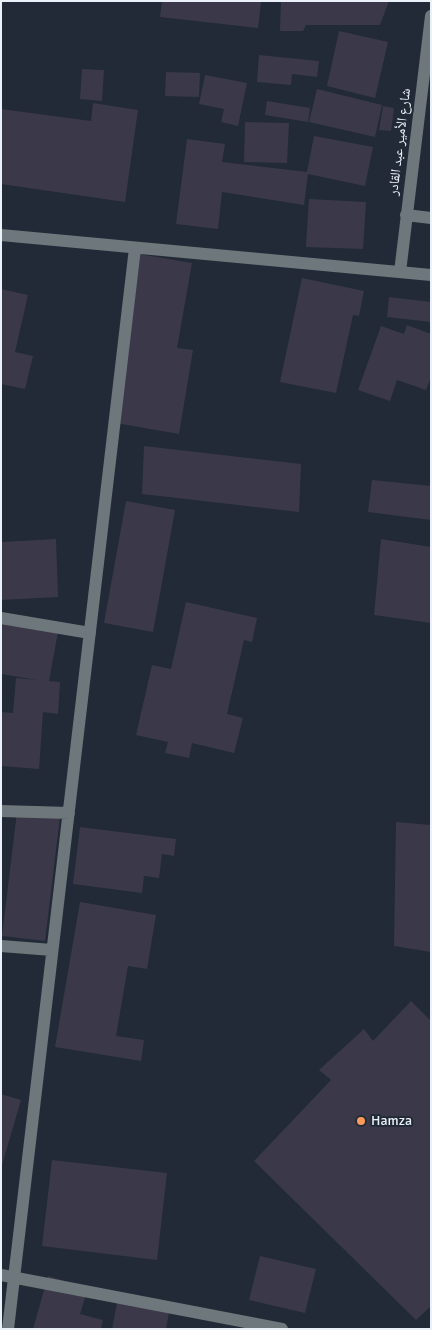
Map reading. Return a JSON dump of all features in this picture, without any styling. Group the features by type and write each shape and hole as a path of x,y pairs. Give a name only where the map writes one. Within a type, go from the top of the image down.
{"street":[{"name":"شارع الأمير عبد القادر","path":"400,272 431,16"},
{"path":"406,215 431,218"},
{"path":"1,235 431,275"},
{"path":"8,1329 8,1276 52,950 135,248"},
{"path":"1,618 90,632"},
{"path":"1,811 68,813"},
{"path":"1,946 52,950"},
{"path":"8,1276 282,1329"}],"building":[{"path":"162,1 261,2 258,28 160,17"},
{"path":"281,1 389,1 380,25 306,25 303,31 280,31"},
{"path":"339,31 388,42 375,98 327,86"},
{"path":"259,55 319,61 317,77 292,74 291,85 257,82"},
{"path":"82,69 104,70 102,101 80,99"},
{"path":"166,72 200,73 199,97 165,96"},
{"path":"205,75 247,83 238,126 221,122 224,109 199,104"},
{"path":"317,89 382,105 375,137 309,122"},
{"path":"267,101 310,108 308,122 265,115"},
{"path":"93,103 138,110 125,202 1,184 1,109 91,121"},
{"path":"383,106 394,108 391,131 379,130"},
{"path":"245,122 289,123 287,163 244,162"},
{"path":"314,136 373,147 365,186 308,174 304,205 222,192 218,229 176,224 187,139 225,144 222,162 307,172"},
{"path":"309,199 366,202 363,249 306,247"},
{"path":"139,254 192,263 177,348 193,350 179,434 110,422"},
{"path":"302,278 364,291 359,316 353,315 336,393 280,382"},
{"path":"1,289 28,295 15,352 33,356 25,389 1,384"},
{"path":"389,297 431,302 431,322 387,317"},
{"path":"407,325 431,334 431,377 426,390 397,380 390,401 358,390 381,326 404,334"},
{"path":"144,446 301,464 299,512 142,494"},
{"path":"372,480 431,486 431,520 368,512"},
{"path":"126,501 175,510 153,632 104,623"},
{"path":"56,539 58,597 1,600 1,542"},
{"path":"381,539 431,547 431,623 374,615"},
{"path":"186,602 257,618 252,642 244,640 227,714 243,718 234,753 192,743 189,758 165,753 168,742 136,735 152,665 171,669"},
{"path":"1,622 58,632 49,681 60,682 58,714 43,712 39,769 1,766 1,712 13,713 16,678 37,680 1,674"},
{"path":"17,812 60,817 45,941 2,936"},
{"path":"396,822 431,825 431,952 394,946"},
{"path":"80,827 176,839 174,856 162,854 159,878 144,876 142,893 73,884"},
{"path":"80,902 156,915 147,969 128,966 116,1036 144,1040 141,1061 55,1047"},
{"name":"Hamza","path":"411,1001 431,1021 431,1306 416,1320 254,1161 331,1080 319,1070 364,1029 373,1041"},
{"path":"1,1094 21,1100 2,1165 1,1165"},
{"path":"52,1160 167,1173 157,1260 42,1246"},
{"path":"260,1256 316,1269 305,1313 249,1300"},
{"path":"48,1276 88,1288 80,1314 103,1320 101,1329 33,1329"},
{"path":"118,1298 170,1307 166,1329 112,1329"}],"place":[{"name":"Hamza","path":"361,1121"}]}
